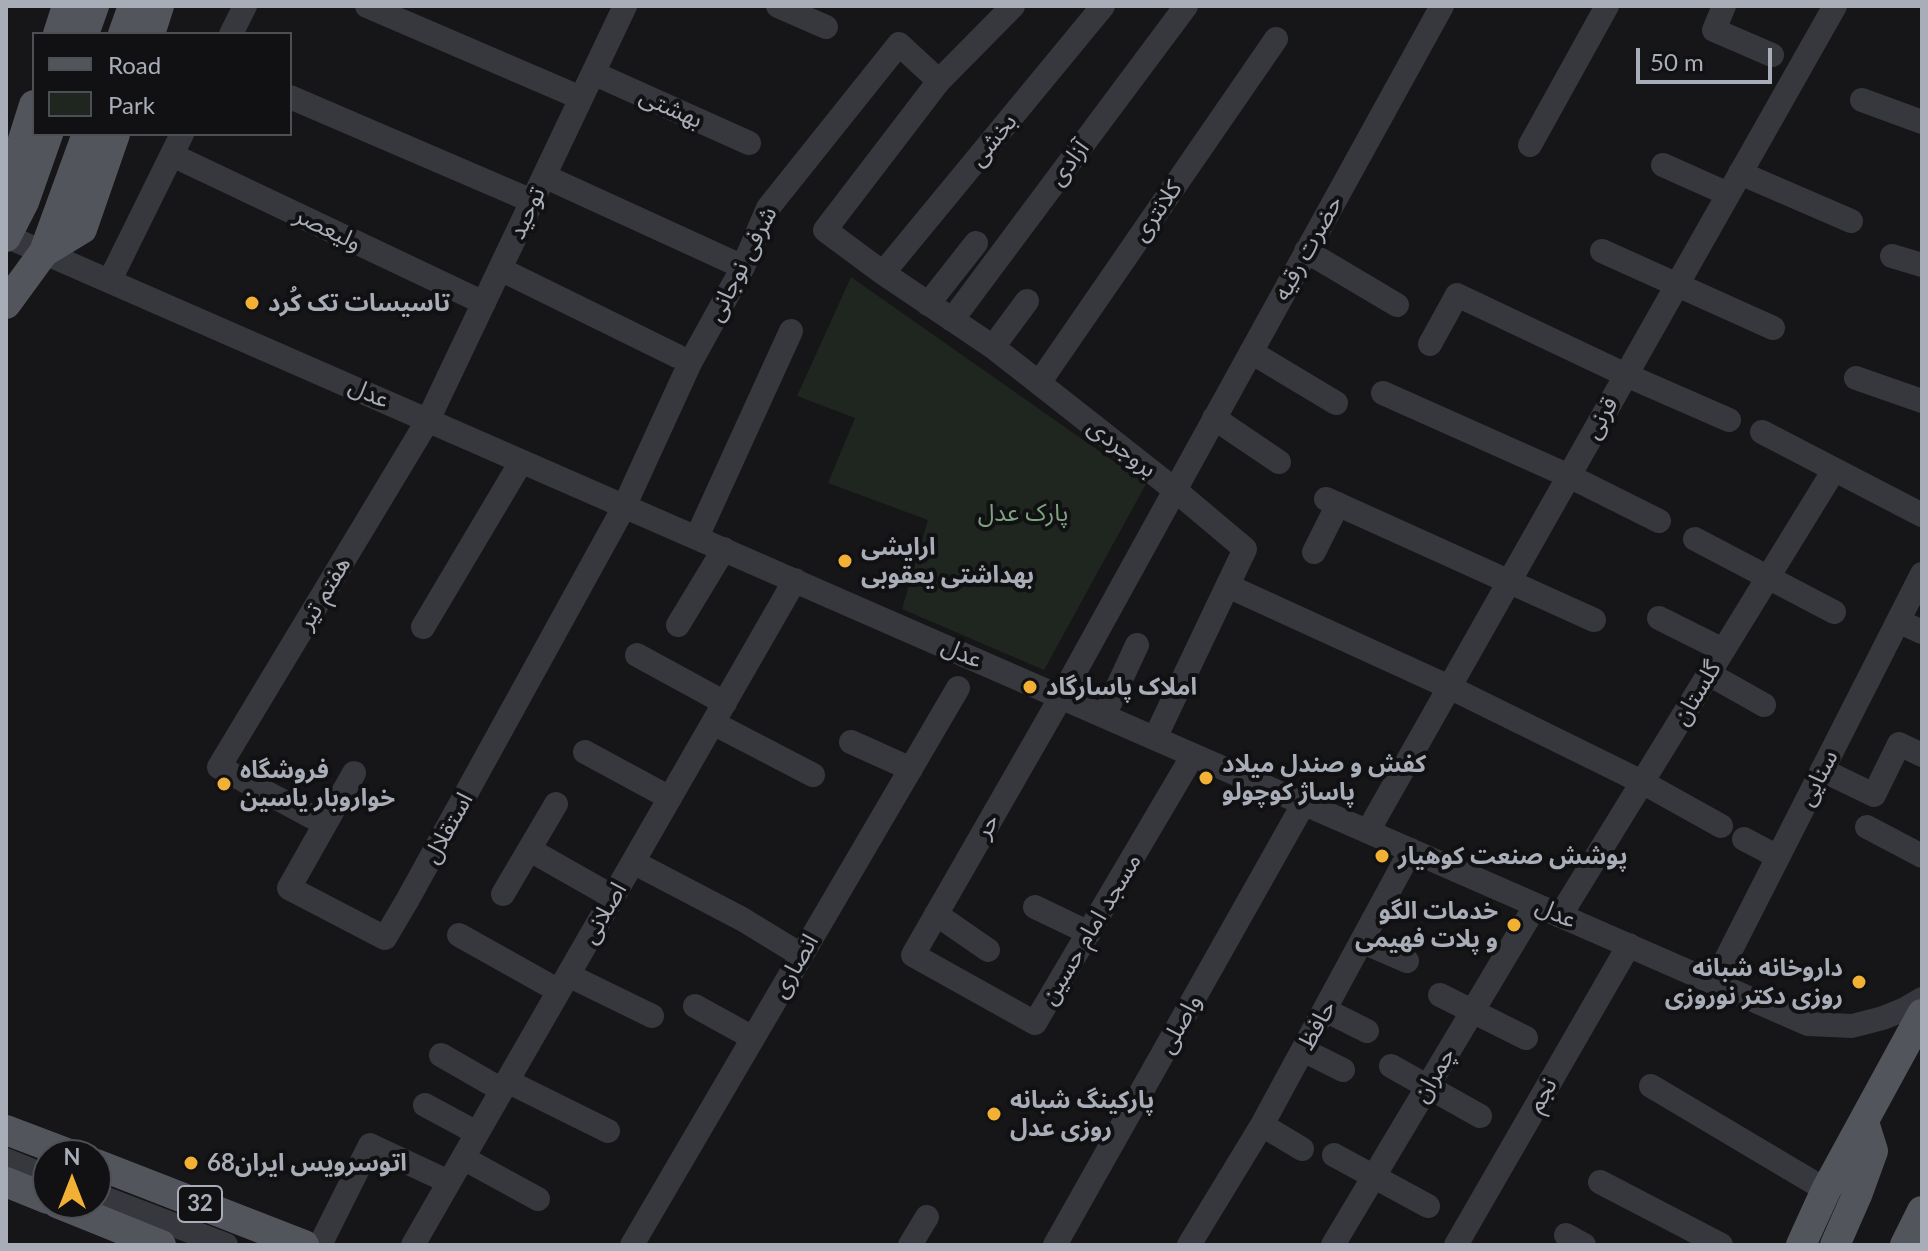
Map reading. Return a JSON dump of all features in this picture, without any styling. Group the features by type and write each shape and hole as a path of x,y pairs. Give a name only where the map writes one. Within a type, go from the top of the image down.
{"main road":[{"path":"59,32 67,6"},
{"path":"85,32 94,6"},
{"path":"124,32 133,6"},
{"path":"151,32 159,6"},
{"path":"9,175 32,111"},
{"path":"6,237 24,202 47,136"},
{"path":"6,304 44,252 86,136"},
{"path":"44,252 82,229 114,136"},
{"path":"6,230 6,237"},
{"path":"1801,1245 1826,1190 1922,1014"},
{"path":"1835,1245 1873,1151 1864,1122"},
{"path":"6,1130 32,1140"},
{"name":"32","path":"112,1170 304,1245"},
{"path":"6,1182 32,1193"},
{"path":"1905,1245 1922,1211"},
{"name":"32","path":"97,1219 161,1245"}],"street":[{"path":"232,32 245,6"},
{"path":"367,6 581,98"},
{"name":"توحید","path":"428,420 625,6"},
{"path":"778,6 826,27"},
{"path":"939,81 1013,6"},
{"name":"بخشی","path":"883,273 1103,6"},
{"name":"آزادی","path":"952,320 1186,6"},
{"name":"حضرت رقیه","path":"1175,490 1442,6"},
{"path":"1530,145 1607,6"},
{"path":"1724,6 1714,30 1772,55"},
{"name":"قرنی","path":"1368,831 1835,6"},
{"name":"کلانتری","path":"1039,383 1276,39"},
{"name":"شرفی نوجانی","path":"624,507 690,363 743,267 768,208 899,44 939,81"},
{"name":"بهشتی","path":"593,73 749,143"},
{"name":"بروجردی","path":"939,81 825,230 993,347 1245,549 1155,738"},
{"path":"292,98 532,201"},
{"path":"1862,100 1922,122"},
{"path":"110,280 177,144"},
{"name":"ولیعصر","path":"177,144 484,303"},
{"path":"1663,165 1734,183 1851,221"},
{"path":"544,176 743,267"},
{"name":"عدل","path":"6,237 1808,1024 1852,1026 1883,1018 1922,999"},
{"path":"928,304 976,243"},
{"path":"1306,251 1397,305"},
{"path":"1602,251 1773,328"},
{"path":"1892,256 1922,265"},
{"path":"500,269 677,356"},
{"path":"1430,344 1457,295 1729,420"},
{"path":"993,347 1027,301"},
{"path":"697,537 791,331"},
{"path":"1251,352 1336,403"},
{"path":"1856,378 1922,401"},
{"path":"1383,393 1569,476 1659,521"},
{"path":"1214,418 1279,462"},
{"name":"هفتم تیر","path":"325,824 219,767 428,420"},
{"path":"1762,432 1922,515"},
{"path":"423,627 521,462"},
{"name":"گلستان","path":"1560,916 1834,470"},
{"name":"حر","path":"913,955 1175,490"},
{"path":"1314,552 1332,502 1594,620"},
{"name":"استقلال","path":"354,773 289,888 385,938 624,507"},
{"path":"1695,539 1834,612"},
{"path":"678,625 724,549"},
{"name":"سنایی","path":"1714,983 1922,574"},
{"name":"اصلانی","path":"413,1245 795,580"},
{"path":"1228,586 1573,747 1721,826"},
{"path":"1659,618 1723,650"},
{"path":"1898,621 1922,632"},
{"path":"1104,716 1137,645"},
{"path":"637,655 813,775"},
{"path":"1709,674 1764,705"},
{"name":"انصاری","path":"632,1245 958,688"},
{"path":"851,742 911,769"},
{"path":"1822,770 1874,795 1899,744 1922,755"},
{"path":"585,752 670,798"},
{"name":"مسجد امام حسین","path":"913,955 1035,1023 1193,755"},
{"name":"واصلی","path":"1055,1245 1304,803"},
{"path":"503,894 556,804"},
{"path":"1867,827 1922,856"},
{"path":"1744,839 1778,857"},
{"path":"530,850 613,897"},
{"name":"حافظ","path":"1189,1245 1262,1125 1411,850"},
{"path":"633,862 742,919 801,955"},
{"name":"چمران","path":"1333,1245 1536,905"},
{"path":"1035,907 1089,933"},
{"path":"936,914 988,950"},
{"path":"459,935 564,983 652,1016"},
{"path":"1363,942 1407,961"},
{"name":"نجم","path":"1456,1245 1629,945"},
{"path":"1440,995 1526,1038"},
{"path":"695,1006 753,1038"},
{"path":"1325,1010 1367,1031"},
{"path":"1303,1050 1343,1070"},
{"path":"441,1055 608,1131"},
{"path":"1391,1066 1480,1116"},
{"path":"1651,1086 1826,1190"},
{"path":"425,1105 477,1133"},
{"path":"1262,1125 1302,1149"},
{"path":"320,1245 370,1145 449,1182"},
{"path":"1334,1155 1428,1206"},
{"path":"463,1158 538,1199"},
{"path":"6,1160 32,1171"},
{"path":"6,1169 32,1179"},
{"path":"1600,1182 1721,1245"},
{"path":"112,1201 226,1245"},
{"path":"112,1210 202,1245"},
{"path":"910,1245 927,1217"}],"green space":[{"name":"پارک عدل","path":"851,277 1146,484 1044,670 902,609 928,520 828,483 855,418 797,396"}],"place":[{"name":"تاسیسات تک کُرد","path":"252,303"},
{"name":"ارایشی بهداشتی یعقوبی","path":"845,561"},
{"name":"املاک پاسارگاد","path":"1030,687"},
{"name":"کفش و صندل میلاد پاساژ کوچولو","path":"1206,778"},
{"name":"فروشگاه خواروبار یاسین","path":"224,784"},
{"name":"پوشش صنعت کوهیار","path":"1382,856"},
{"name":"خدمات الگو و پلات فهیمی","path":"1514,925"},
{"name":"داروخانه شبانه روزی دکتر نوروزی","path":"1859,982"},
{"name":"پارکینگ شبانه روزی عدل","path":"994,1114"},
{"name":"اتوسرویس ایران68","path":"191,1163"}]}
